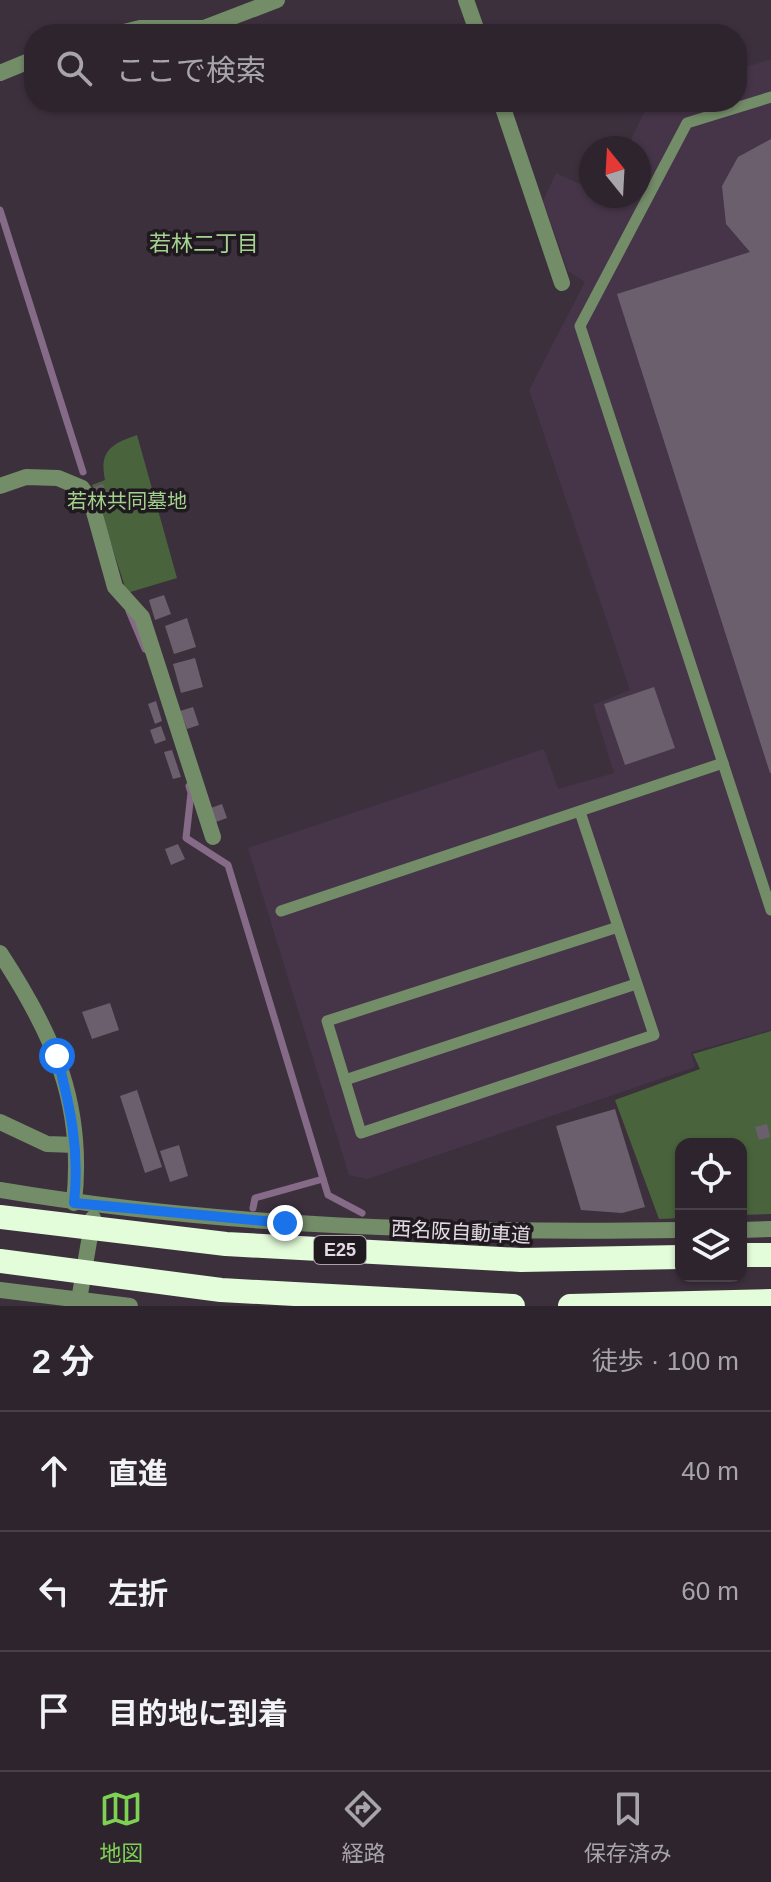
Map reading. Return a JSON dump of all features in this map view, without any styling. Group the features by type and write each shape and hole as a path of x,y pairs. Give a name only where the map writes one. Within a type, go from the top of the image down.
{"highway":[{"name":"西名阪自動車道","path":"0,1217 226,1244 521,1260 675,1257"},
{"path":"747,1255 771,1255"},
{"path":"0,1261 221,1290 513,1306"},
{"path":"570,1306 771,1301"}],"street":[{"path":"214,24 277,0"},
{"path":"466,0 474,24"},
{"path":"0,73 24,63"},
{"path":"504,112 562,283"},
{"path":"0,486 26,477 58,478 82,488 91,501 115,587 142,617 213,837"},
{"path":"0,953 33,1003 57,1056 73,1117 77,1171 74,1203"},
{"path":"0,1122 47,1144 75,1145"},
{"path":"0,1190 74,1203 285,1223 547,1232 675,1230"},
{"path":"79,1300 95,1205"},
{"path":"747,1230 771,1229"},
{"path":"0,1290 102,1305 130,1306"}],"lane":[{"path":"747,104 771,97"},
{"path":"723,112 687,123 580,326 771,910"},
{"path":"281,911 723,763"},
{"path":"580,812 654,1035 361,1133 327,1021 618,927"},
{"path":"345,1080 636,984"}],"shaded area":[{"path":"771,59 771,1030 691,1052 695,1067 367,1179 349,1175 248,848 544,749 558,789 614,773 593,705 630,690 529,390 585,282 568,271 543,201 556,173 579,184 579,208 651,208 651,136 633,136 644,112 747,112 747,67"}],"green space":[{"name":"若林共同墓地","path":"137,435 177,578 127,593 92,485 105,480 104,462 109,450"},
{"path":"771,1031 771,1214 747,1215 747,1138 675,1138 675,1218 659,1219 615,1100 700,1069 693,1054"}],"building":[{"path":"771,139 770,773 617,294 750,252 726,224 722,186 738,157"},
{"path":"103,484 109,502 100,505 94,487"},
{"path":"164,595 171,614 155,620 149,600"},
{"path":"187,618 196,647 174,654 165,626"},
{"path":"195,658 203,687 181,693 173,664"},
{"path":"654,687 675,748 625,765 604,704"},
{"path":"156,701 162,721 155,724 148,704"},
{"path":"193,707 199,725 187,729 180,711"},
{"path":"161,726 166,740 155,744 150,730"},
{"path":"172,750 181,777 173,779 164,752"},
{"path":"222,804 227,818 213,823 208,809"},
{"path":"178,844 185,859 171,865 165,849"},
{"path":"110,1003 119,1030 92,1039 82,1012"},
{"path":"137,1090 162,1167 145,1173 120,1096"},
{"path":"615,1109 645,1207 622,1213 581,1210 556,1126"},
{"path":"767,1124 770,1137 759,1140 755,1127"},
{"path":"179,1145 188,1176 170,1182 160,1151"}],"waterway":[{"path":"0,210 83,472"},
{"path":"129,611 145,649"},
{"path":"189,786 186,838 228,865 328,1195 362,1213"},
{"path":"253,1208 255,1198 323,1179"}],"district":[{"name":"若林二丁目","path":"204,243"}],"route":[{"path":"57,1056 73,1117 77,1171 74,1203 285,1223"}]}
